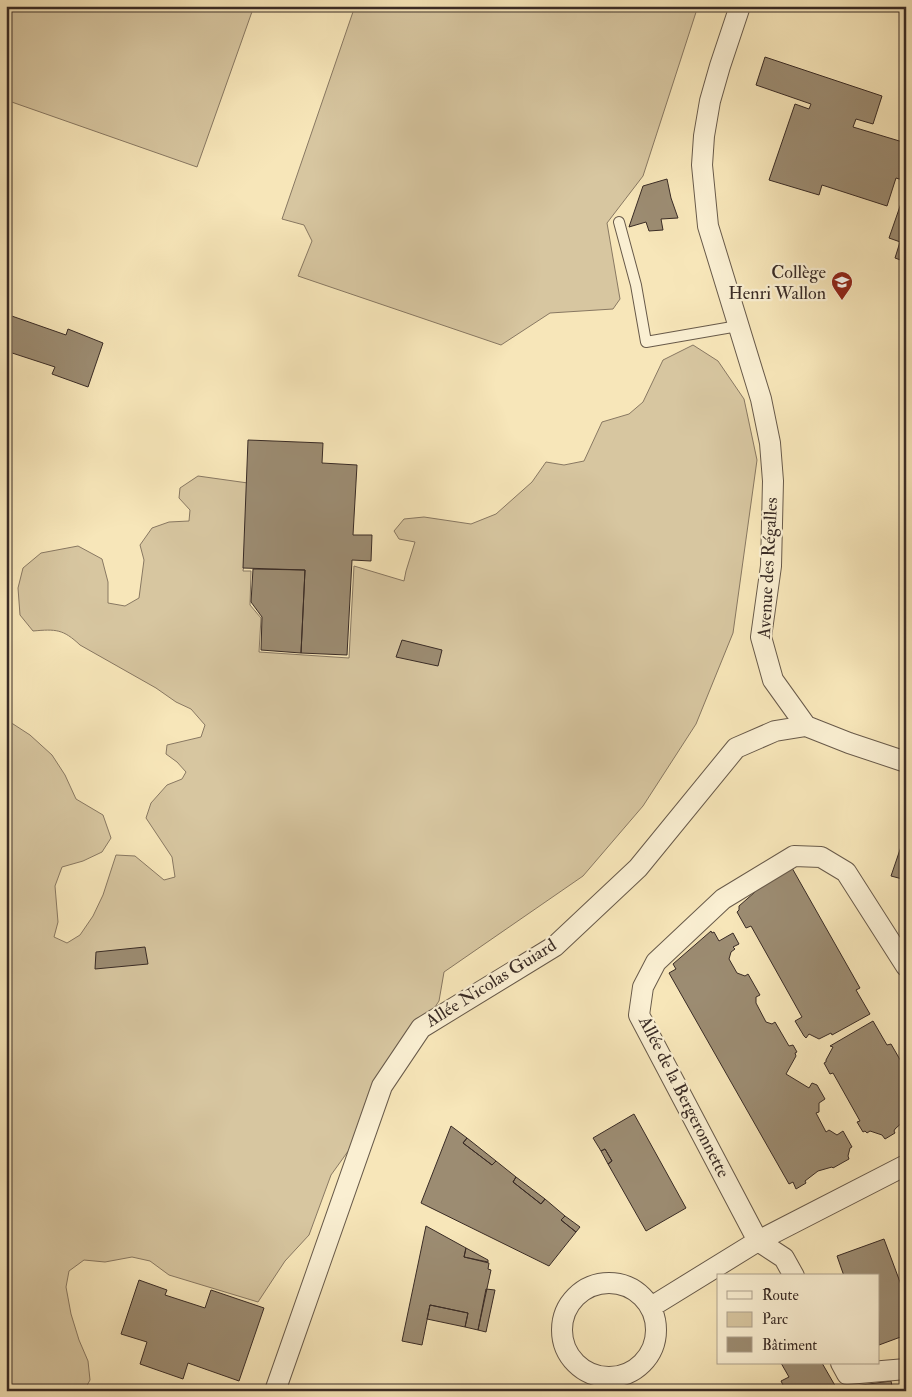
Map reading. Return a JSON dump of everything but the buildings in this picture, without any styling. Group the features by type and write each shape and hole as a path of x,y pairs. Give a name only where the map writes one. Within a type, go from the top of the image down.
{"street":[{"name":"Avenue des Régalles","path":"740,6 710,101 704,136 702,165 708,226 761,399 770,444 773,481 771,566 760,637 773,680 806,726"},
{"path":"806,726 906,762"},
{"name":"Allée Nicolas Guiard","path":"276,1391 382,1086 421,1028 555,946 638,868 736,748 775,731 806,726"},
{"name":"Allée de la Bergeronnette","path":"758,1241 639,1014 643,987 656,962 723,899 794,856 821,857 846,872 906,966"},
{"path":"651,1307 758,1241 906,1166"},
{"path":"758,1241 784,1258 793,1274"},
{"path":"612,1282 635,1290 651,1307 657,1328 653,1350 639,1367 619,1376 597,1376 578,1365 565,1347 562,1324 568,1309 571,1302 589,1287 612,1282"},
{"path":"842,1364 847,1374 906,1369"}],"lane":[{"path":"619,222 636,285 646,342 738,326"}],"green space":[{"path":"8,6 254,6 197,167 6,100 6,11"},
{"path":"355,6 698,6 643,176 607,223 620,299 613,309 550,313 501,345 298,276 312,241 304,225 282,219"},
{"path":"693,345 718,361 744,399 757,460 733,633 696,724 643,806 583,876 444,972 439,1001 416,1035 364,1129 331,1175 309,1235 285,1261 258,1302 169,1275 150,1261 132,1257 105,1262 84,1260 69,1271 66,1287 71,1314 88,1361 90,1380 84,1391 6,1391 6,723 10,722 30,735 52,755 65,775 76,799 103,815 111,838 102,852 83,861 62,867 55,886 58,922 54,937 67,943 80,935 93,916 103,895 116,855 135,856 164,880 175,877 172,857 146,818 151,803 167,785 182,779 186,772 166,754 167,745 201,737 205,725 191,709 80,645 64,633 53,630 33,631 20,615 18,588 23,568 41,553 78,546 102,559 108,582 108,603 125,606 139,598 144,560 140,545 152,528 169,522 189,521 190,510 179,498 180,488 198,476 255,484 243,571 251,571 250,605 261,618 259,652 349,658 354,566 404,581 415,542 399,539 394,531 404,519 424,517 471,524 496,514 532,482 546,462 564,465 584,461 602,422 629,414 643,402 663,360"}],"place":[{"name":"Collège Henri Wallon","path":"842,301"}]}
